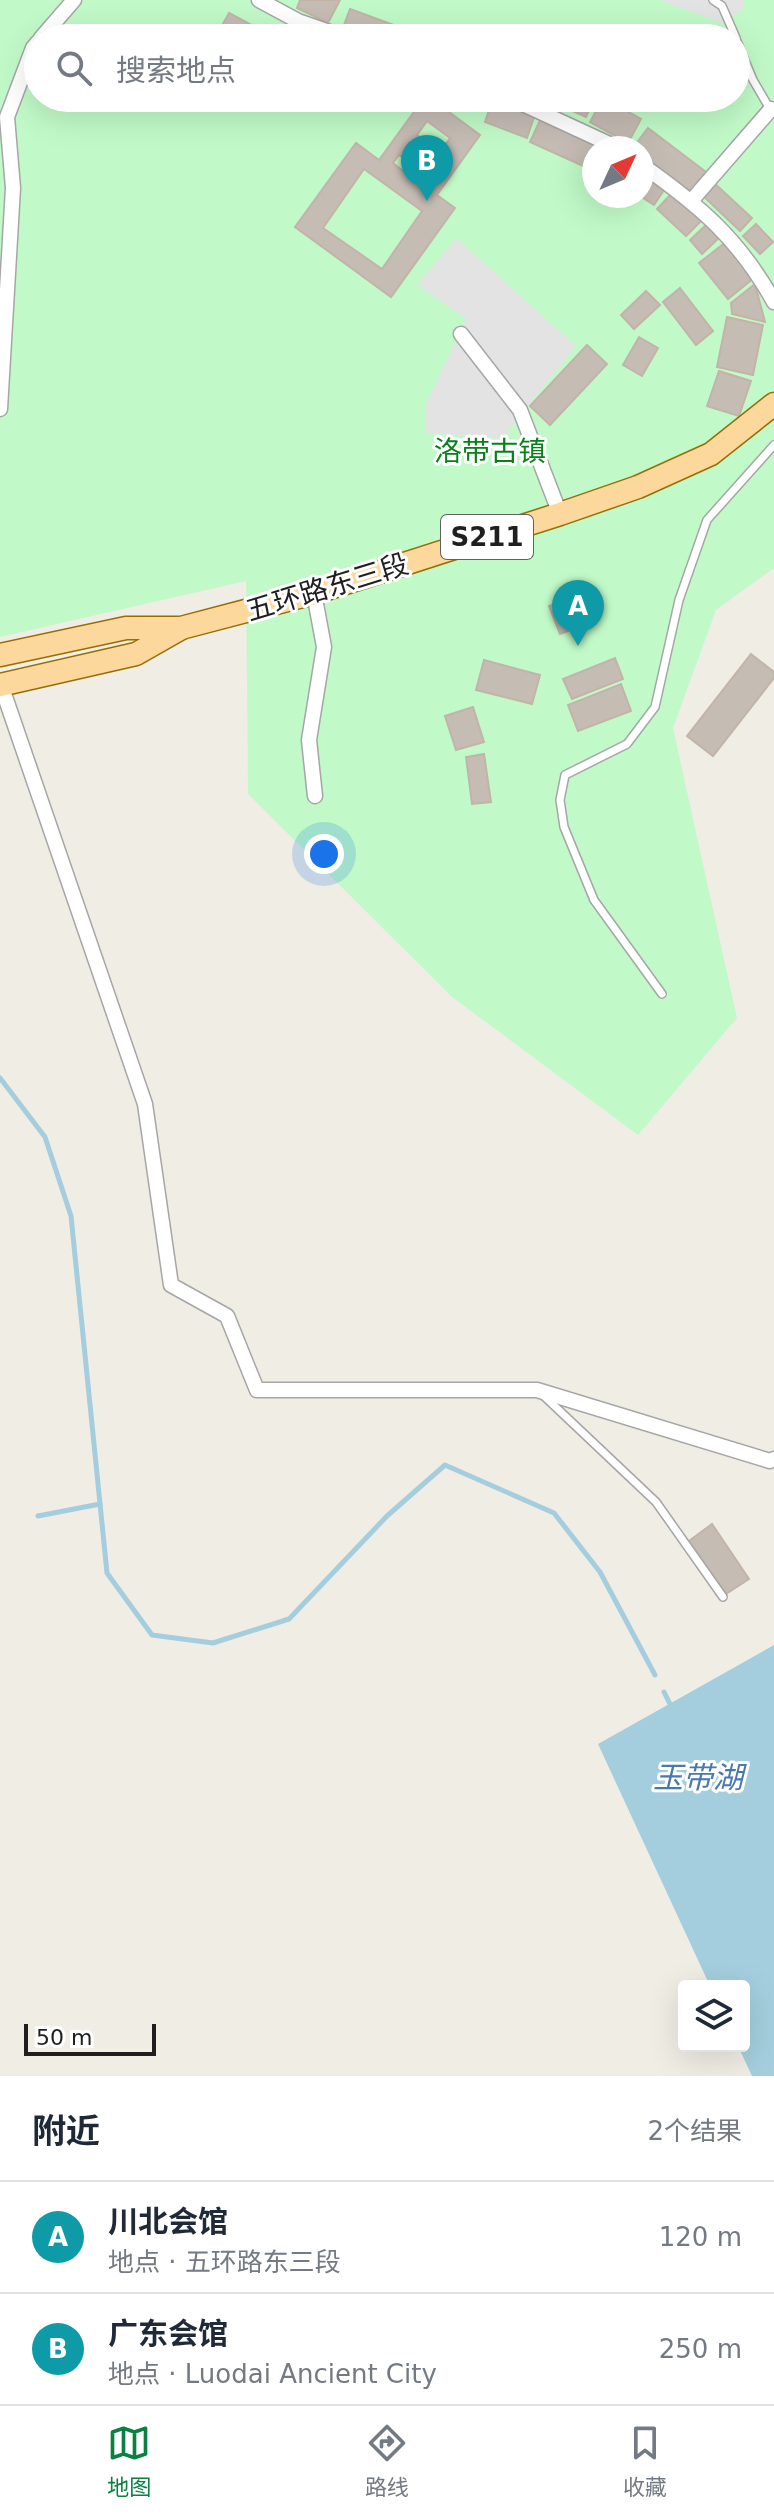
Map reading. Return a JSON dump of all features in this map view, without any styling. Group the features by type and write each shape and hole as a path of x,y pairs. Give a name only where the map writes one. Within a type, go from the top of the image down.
{"main road":[{"name":"五环路东三段","path":"181,628 314,593 638,487 711,454 774,404"},
{"name":"S211","path":"0,655 126,628 181,628"},
{"name":"S211","path":"0,684 136,654 181,628"}],"street":[{"path":"54,24 74,0"},
{"path":"259,0 307,24"},
{"path":"0,409 13,188 4,115 24,69"},
{"path":"692,200 772,109"},
{"path":"540,112 592,136"},
{"path":"654,173 692,200 733,240 774,302"},
{"path":"461,334 520,410 560,514"},
{"path":"314,593 324,647 309,740 315,796"},
{"path":"0,684 145,1104 171,1285 227,1316 257,1390 537,1390 770,1461 774,1459"}],"lane":[{"path":"713,0 722,6 730,24"},
{"path":"750,73 772,109"},
{"path":"662,994 594,900 564,827 560,800 565,775 627,744 655,707 679,600 707,520 774,445"},
{"path":"537,1390 656,1502 723,1597"}],"green space":[{"name":"洛带古镇","path":"0,0 774,0 774,568 716,610 673,728 737,1018 638,1135 452,997 248,794 246,581 0,637"}],"shaded area":[{"path":"660,0 744,0 743,9 722,23"},
{"path":"456,238 576,346 502,439 425,433 426,404 466,319 417,285"}],"water":[{"name":"玉带湖","path":"774,1645 774,2076 752,2076 741,2052 750,2052 750,1980 707,1980 598,1744"}],"building":[{"path":"300,0 340,0 328,23 297,8"},
{"path":"350,9 391,24 344,24"},
{"path":"229,13 250,24 223,24"},
{"path":"414,112 449,112 480,135 437,195 455,208 391,297 295,227 356,143 379,160","holes":["427,121 450,138 440,152 417,135","399,155 421,171 414,180 393,163","364,169 422,211 382,269 323,228"]},
{"path":"488,112 521,112 534,117 527,138 485,122"},
{"path":"595,112 628,112 641,119 632,136 615,136 590,122"},
{"path":"541,118 582,138 582,165 530,142"},
{"path":"648,128 706,172 691,192 654,164 654,136 642,136"},
{"path":"654,179 666,187 654,205"},
{"path":"712,181 752,218 740,231 700,193"},
{"path":"673,192 702,220 686,236 657,209"},
{"path":"708,223 720,237 702,254 690,240"},
{"path":"756,224 773,242 760,254 743,236"},
{"path":"726,242 755,277 728,299 699,263"},
{"path":"755,284 765,322 732,314 731,303"},
{"path":"680,288 713,331 696,345 663,302"},
{"path":"646,291 660,305 634,329 621,315"},
{"path":"727,317 763,325 753,375 717,367"},
{"path":"639,337 658,348 642,376 623,365"},
{"path":"587,345 607,364 550,425 530,406"},
{"path":"719,371 751,381 739,416 707,406"},
{"path":"584,593 595,621 560,634 549,606"},
{"path":"751,654 774,672 774,678 713,756 687,736"},
{"path":"615,658 623,679 572,699 563,679"},
{"path":"484,660 540,675 532,704 476,690"},
{"path":"621,684 631,711 578,731 568,705"},
{"path":"473,707 484,742 456,750 445,716"},
{"path":"484,754 491,802 472,804 466,757"},
{"path":"712,1524 749,1579 726,1594 689,1541"}],"waterway":[{"path":"0,1078 45,1137 71,1216 107,1573 152,1635 213,1643 289,1619 387,1516 445,1465 554,1513 600,1572 655,1675"},
{"path":"38,1516 100,1504"},
{"path":"664,1692 672,1708"}],"place":[{"name":"广东会馆","path":"427,201"},
{"name":"川北会馆","path":"578,646"}]}
